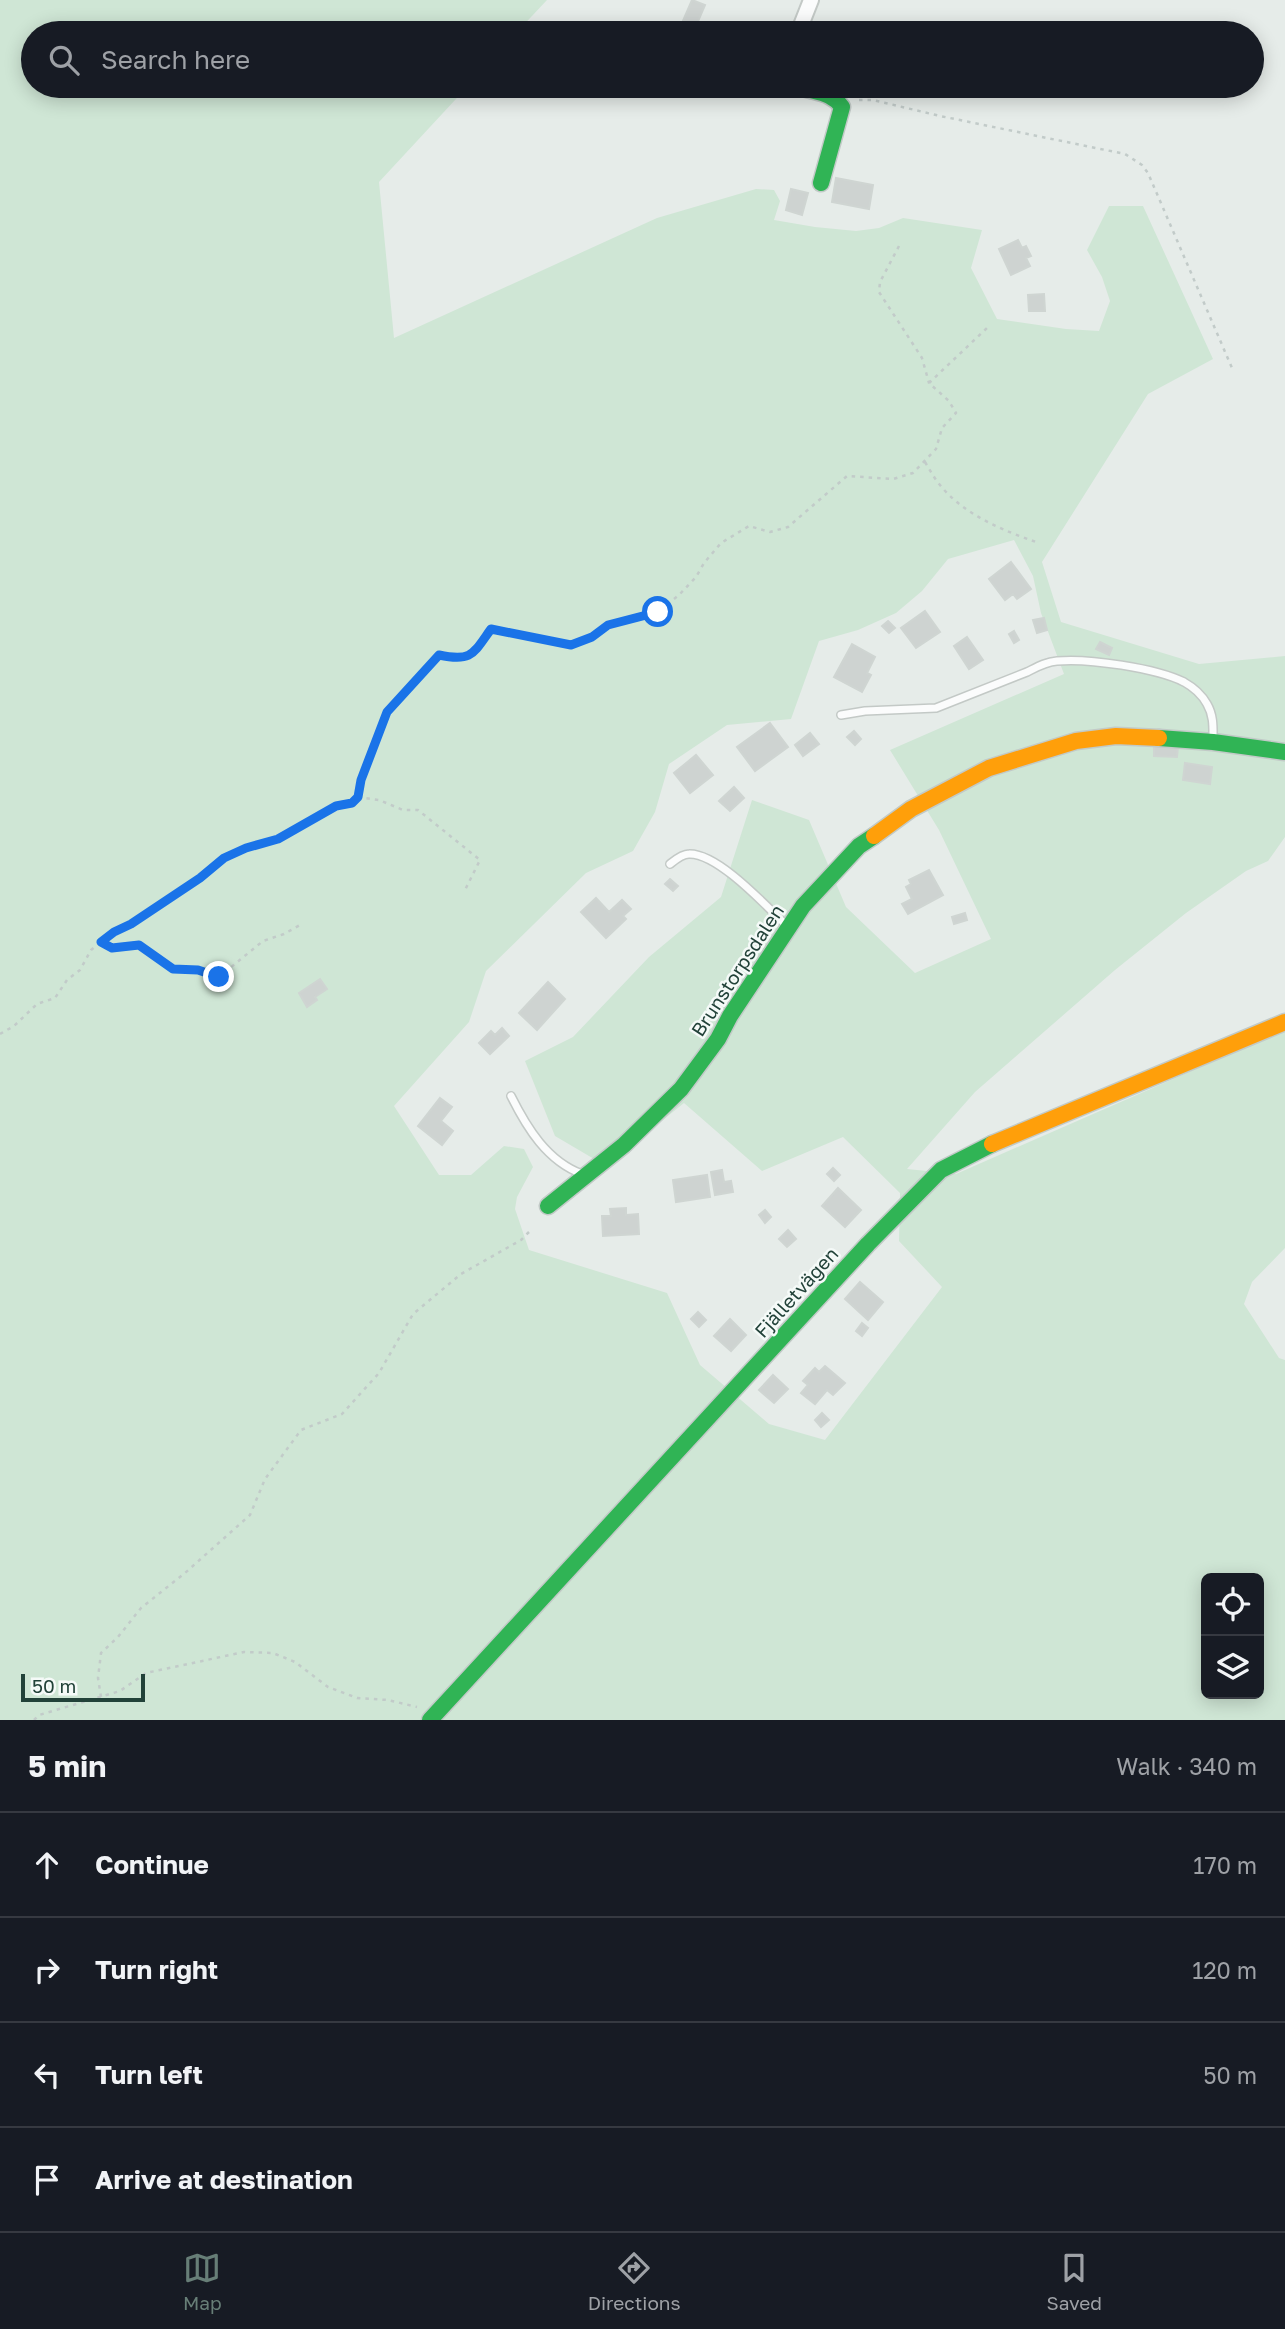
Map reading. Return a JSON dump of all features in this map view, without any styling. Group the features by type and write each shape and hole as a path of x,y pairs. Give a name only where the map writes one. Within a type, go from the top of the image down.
{"street":[{"path":"803,21 811,0"},
{"path":"821,183 842,107 835,98"},
{"name":"Brunstorpsdalen","path":"548,1206 624,1145 681,1088 697,1069 788,926 859,846 911,809 989,768 1076,741 1116,736 1213,742 1285,752"},
{"name":"Fjälletvägen","path":"434,1716 868,1244 941,1170 986,1147 1285,1022"}],"lane":[{"path":"841,715 865,710 936,708 1041,664 1057,661 1082,662 1134,668 1184,682 1207,704 1213,717 1213,742"},
{"path":"670,864 687,854 704,856 718,863 788,926"},
{"path":"511,1096 528,1129 559,1162 586,1175"}],"path":[{"path":"838,100 873,100 1125,154 1134,159 1147,173 1233,368"},
{"path":"0,1034 14,1026 37,1004 55,998 67,980 80,970 91,950 101,942 200,878 224,858 246,848 278,839 336,806 352,803 358,797 361,780 387,712 439,655 458,659 473,653 491,629 571,645 592,637 608,625 658,612 696,577 704,562 720,543 749,526 770,532 788,527 847,476 893,479 913,473 926,462 936,449 942,428 956,413 949,401 929,383 922,358 879,292 880,282 899,246"},
{"path":"929,383 988,327"},
{"path":"926,462 940,485 978,516 1039,543"},
{"path":"358,797 379,800 404,810 418,810 480,860 465,890"},
{"path":"101,942 112,948 139,945 173,969 198,970 219,977 263,941 300,925"},
{"path":"102,1697 98,1678 101,1653 141,1608 250,1515 265,1479 301,1430 342,1414 379,1373 413,1314 461,1274 521,1240 532,1229"},
{"path":"34,1720 39,1715 120,1691 146,1673 244,1652 273,1653 295,1662 328,1688 357,1698 388,1700 434,1716"}],"green space":[{"path":"0,0 547,0 527,21 21,21 21,98 457,98 379,182 394,338 657,218 756,189 774,190 780,201 774,220 856,231 879,228 903,218 982,230 971,268 997,319 1099,331 1110,301 1102,277 1087,250 1109,206 1143,206 1213,359 1148,394 1042,562 1061,622 1199,664 1285,656 1285,837 1268,861 1246,871 1186,913 1115,970 975,1092 907,1169 956,1174 1285,1030 1285,1248 1252,1282 1244,1304 1279,1358 1285,1360 1285,1720 0,1720","holes":["1014,540 1033,576 1041,613 1064,674 890,750 939,830 991,939 915,973 846,907 809,820 752,800 721,897 649,957 573,1037 525,1061 555,1136 606,1166 684,1103 762,1171 843,1137 900,1193 899,1241 942,1287 825,1440 769,1424 700,1365 667,1293 529,1250 515,1209 517,1197 533,1167 524,1149 504,1146 471,1175 439,1175 394,1106 469,1022 486,971 586,873 633,851 655,812 669,764 727,725 791,719 819,641 858,630 896,613 922,591 948,559"]}],"building":[{"path":"692,0 705,5 698,21 683,21"},
{"path":"836,178 873,185 869,209 832,202"},
{"path":"791,189 808,193 802,215 786,210"},
{"path":"1018,240 1022,248 1026,246 1031,256 1026,258 1030,266 1011,275 999,249"},
{"path":"1044,294 1045,311 1029,311 1028,295"},
{"path":"1011,562 1031,589 1017,599 1013,594 1005,600 989,579"},
{"path":"925,611 940,632 916,648 901,628"},
{"path":"1044,618 1047,630 1037,633 1033,620"},
{"path":"888,621 895,628 889,633 882,626"},
{"path":"1014,631 1019,640 1014,643 1009,634"},
{"path":"967,637 983,660 969,669 954,646"},
{"path":"1100,642 1112,648 1109,655 1096,649"},
{"path":"852,644 875,657 867,673 871,675 862,692 834,677"},
{"path":"770,723 788,747 755,771 737,747"},
{"path":"854,731 861,739 855,745 847,737"},
{"path":"810,733 819,744 803,756 795,745"},
{"path":"1154,745 1178,747 1177,757 1154,756"},
{"path":"696,755 713,775 690,793 674,773"},
{"path":"1185,763 1212,767 1210,784 1183,780"},
{"path":"734,787 744,798 730,811 719,801"},
{"path":"929,870 943,895 908,914 902,904 912,899 906,887 911,884 909,880"},
{"path":"670,879 678,886 673,891 665,884"},
{"path":"596,898 609,912 622,900 631,909 623,916 626,919 606,938 581,912"},
{"path":"965,913 967,920 954,924 952,917"},
{"path":"320,979 327,989 307,1007 299,993"},
{"path":"548,982 565,999 537,1030 519,1013"},
{"path":"502,1028 509,1036 490,1054 479,1043 491,1031 495,1035"},
{"path":"440,1098 452,1107 441,1121 453,1131 442,1145 418,1126"},
{"path":"833,1168 840,1175 834,1181 827,1174"},
{"path":"722,1170 724,1182 731,1181 733,1192 715,1195 711,1172"},
{"path":"707,1175 710,1197 676,1202 673,1180"},
{"path":"838,1188 861,1210 845,1227 822,1206"},
{"path":"626,1208 626,1215 638,1214 639,1234 603,1236 602,1216 611,1216 610,1209"},
{"path":"765,1210 771,1217 765,1223 759,1215"},
{"path":"788,1230 796,1239 787,1247 779,1239"},
{"path":"860,1282 883,1302 868,1320 845,1299"},
{"path":"698,1312 706,1320 699,1327 691,1319"},
{"path":"730,1319 746,1335 731,1351 714,1336"},
{"path":"862,1323 868,1328 862,1336 856,1331"},
{"path":"825,1366 845,1383 833,1395 827,1390 815,1404 801,1393 808,1385 803,1381 815,1368 819,1372"},
{"path":"773,1375 788,1389 774,1403 759,1390"},
{"path":"822,1413 829,1420 821,1427 815,1420"}],"traffic: fast":[{"path":"821,183 842,107 833,98"},
{"path":"1159,738 1285,752"},
{"path":"548,1206 624,1145 681,1089 718,1039 730,1016 803,906 859,846 874,836"},
{"path":"430,1720 868,1244 941,1170 992,1144"}],"traffic: slow":[{"path":"874,836 911,809 989,768 1076,741 1116,736 1159,738"},
{"path":"992,1144 1285,1022"}],"route":[{"path":"219,977 198,970 173,969 139,945 112,948 101,942 200,878 224,858 246,848 278,839 336,806 352,803 358,797 361,780 387,712 439,655 458,659 473,653 491,629 571,645 592,637 608,625 658,612"}]}
